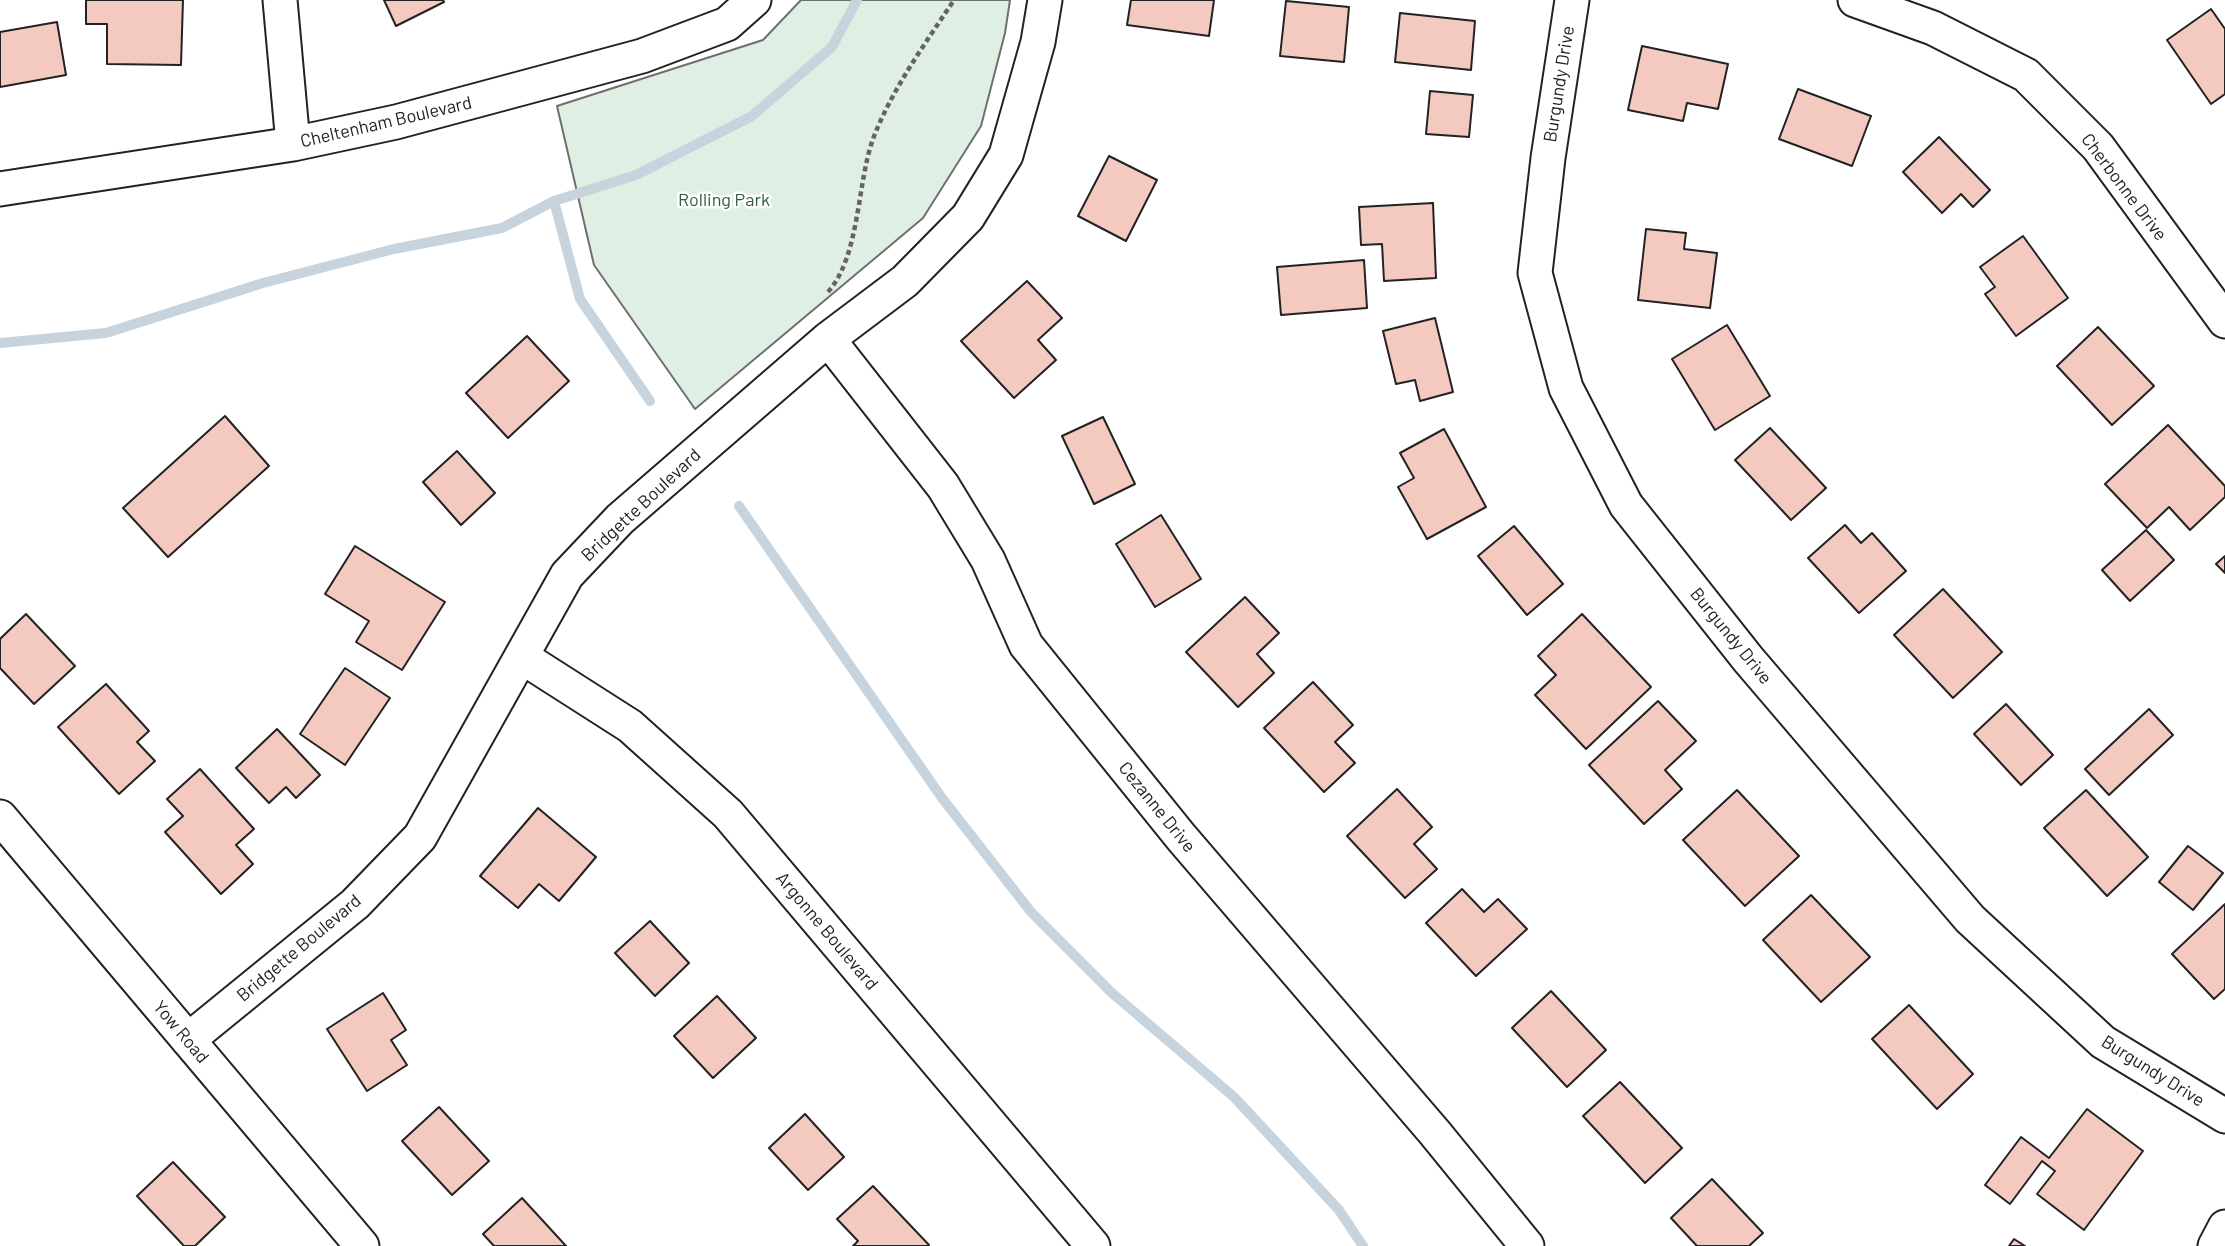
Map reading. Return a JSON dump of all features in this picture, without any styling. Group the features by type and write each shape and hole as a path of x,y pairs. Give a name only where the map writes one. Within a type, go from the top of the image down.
{"street":[{"path":"280,0 293,144"},
{"name":"Cheltenham Boulevard","path":"0,189 293,144 396,122 642,55 727,24 754,0"},
{"name":"Bridgette Boulevard","path":"188,1040 355,904 420,837 567,575 620,519 828,339 905,281 968,217 1006,155 1038,42 1045,0"},
{"name":"Burgundy Drive","path":"1572,0 1548,158 1535,273 1566,388 1626,505 1748,659 1970,919 2103,1042 2225,1116"},
{"name":"Cherbonne Drive","path":"1855,0 1933,28 2026,75 2098,147 2225,321"},
{"name":"Cezanne Drive","path":"828,339 943,486 988,560 1026,645 1181,837 1435,1133 1527,1246"},
{"name":"Argonne Boulevard","path":"522,657 630,726 728,814 1093,1246"},
{"name":"Yow Road","path":"0,817 362,1246"},
{"path":"2215,1246 2225,1227"}],"path":[{"path":"821,298 831,289 845,262 877,131 890,102 954,0"}],"green space":[{"name":"Rolling Park","path":"801,0 1010,0 1005,33 981,126 923,218 695,409 594,265 557,106 763,40"}],"building":[{"path":"86,0 183,0 181,65 107,64 107,24 86,24"},
{"path":"384,0 443,0 444,2 396,26"},
{"path":"1131,0 1214,0 1209,36 1127,25"},
{"path":"1286,1 1349,7 1344,62 1280,56"},
{"path":"2211,9 2225,29 2225,94 2211,104 2167,40"},
{"path":"1400,13 1475,21 1471,70 1395,62"},
{"path":"57,22 66,75 0,87 0,32"},
{"path":"1642,46 1728,64 1718,109 1687,103 1683,121 1628,110"},
{"path":"1798,89 1871,116 1852,166 1779,139"},
{"path":"1430,91 1473,95 1469,137 1426,134"},
{"path":"1939,137 1990,190 1973,207 1961,194 1942,213 1903,172"},
{"path":"1109,156 1157,180 1126,241 1078,216"},
{"path":"1433,203 1436,278 1384,281 1382,244 1361,245 1359,207"},
{"path":"1646,229 1686,233 1684,249 1717,253 1710,308 1638,300"},
{"path":"2023,236 2068,298 2016,336 1985,294 1995,287 1980,267"},
{"path":"1364,260 1367,308 1281,315 1277,267"},
{"path":"1027,281 1062,318 1038,340 1056,360 1014,398 961,341"},
{"path":"1435,318 1453,392 1420,401 1415,380 1396,384 1383,331"},
{"path":"1727,325 1770,396 1715,430 1672,359"},
{"path":"2098,327 2154,386 2112,425 2057,366"},
{"path":"527,336 569,381 508,438 466,393"},
{"path":"225,416 269,466 168,557 123,508"},
{"path":"1103,417 1135,484 1094,504 1062,436"},
{"path":"2168,425 2225,486 2225,497 2190,530 2169,507 2147,528 2105,484"},
{"path":"1770,428 1826,488 1791,520 1735,460"},
{"path":"1444,429 1486,507 1427,539 1398,487 1414,478 1400,453"},
{"path":"457,451 495,493 461,525 423,482"},
{"path":"1161,515 1201,579 1155,607 1116,544"},
{"path":"1845,525 1861,543 1872,533 1906,571 1859,613 1808,558"},
{"path":"1514,526 1563,584 1527,615 1478,556"},
{"path":"2146,530 2174,560 2130,601 2102,570"},
{"path":"355,546 445,602 402,670 356,642 369,621 325,594"},
{"path":"2225,556 2225,573 2216,564"},
{"path":"1943,589 2002,652 1953,698 1894,635"},
{"path":"1245,597 1279,633 1257,654 1274,673 1238,707 1186,652"},
{"path":"26,614 75,666 34,704 0,668 0,639"},
{"path":"1582,614 1651,687 1586,749 1535,695 1556,675 1538,656"},
{"path":"345,668 390,698 345,765 300,734"},
{"path":"1313,682 1353,725 1335,742 1355,763 1324,792 1264,728"},
{"path":"106,684 149,731 137,742 155,761 119,794 58,727"},
{"path":"1658,701 1696,741 1665,770 1682,789 1644,824 1589,765"},
{"path":"2006,704 2053,755 2021,785 1974,734"},
{"path":"2149,709 2173,735 2109,795 2085,769"},
{"path":"277,729 320,775 296,798 286,787 269,803 236,768"},
{"path":"200,769 254,829 236,845 253,864 221,894 165,832 183,816 167,799"},
{"path":"1397,789 1432,827 1414,844 1437,869 1405,898 1347,836"},
{"path":"1737,790 1799,856 1745,906 1683,840"},
{"path":"2086,790 2148,857 2107,896 2044,828"},
{"path":"538,808 596,857 559,901 539,884 518,908 480,876"},
{"path":"2188,846 2223,873 2193,910 2159,882"},
{"path":"1462,889 1484,912 1498,899 1527,929 1476,976 1426,923"},
{"path":"1811,895 1870,957 1821,1002 1763,940"},
{"path":"2225,904 2225,989 2214,999 2172,954"},
{"path":"650,921 689,963 655,996 615,953"},
{"path":"1551,991 1606,1050 1567,1087 1512,1028"},
{"path":"383,993 406,1030 391,1040 407,1065 367,1091 327,1029"},
{"path":"717,996 756,1038 713,1078 674,1036"},
{"path":"1909,1005 1973,1074 1937,1109 1872,1039"},
{"path":"1620,1082 1682,1148 1645,1183 1583,1116"},
{"path":"439,1107 489,1161 452,1195 402,1141"},
{"path":"2087,1109 2143,1151 2084,1230 2037,1194 2055,1171 2042,1161 2010,1204 1985,1185 2021,1137 2049,1158"},
{"path":"805,1114 844,1157 808,1190 769,1148"},
{"path":"173,1162 225,1217 195,1246 184,1246 137,1196"},
{"path":"1712,1179 1763,1233 1749,1246 1697,1246 1671,1218"},
{"path":"873,1186 928,1246 853,1246 858,1241 837,1219"},
{"path":"522,1198 566,1246 494,1246 483,1234"},
{"path":"2014,1239 2025,1246 2009,1246"}],"waterway":[{"path":"0,343 106,333 263,283 394,249 502,228 554,201 636,175 752,116 832,47 857,0"},
{"path":"554,201 580,299 650,401"},
{"path":"739,506 942,798 1031,912 1112,993 1234,1097 1339,1210 1363,1246"}]}
